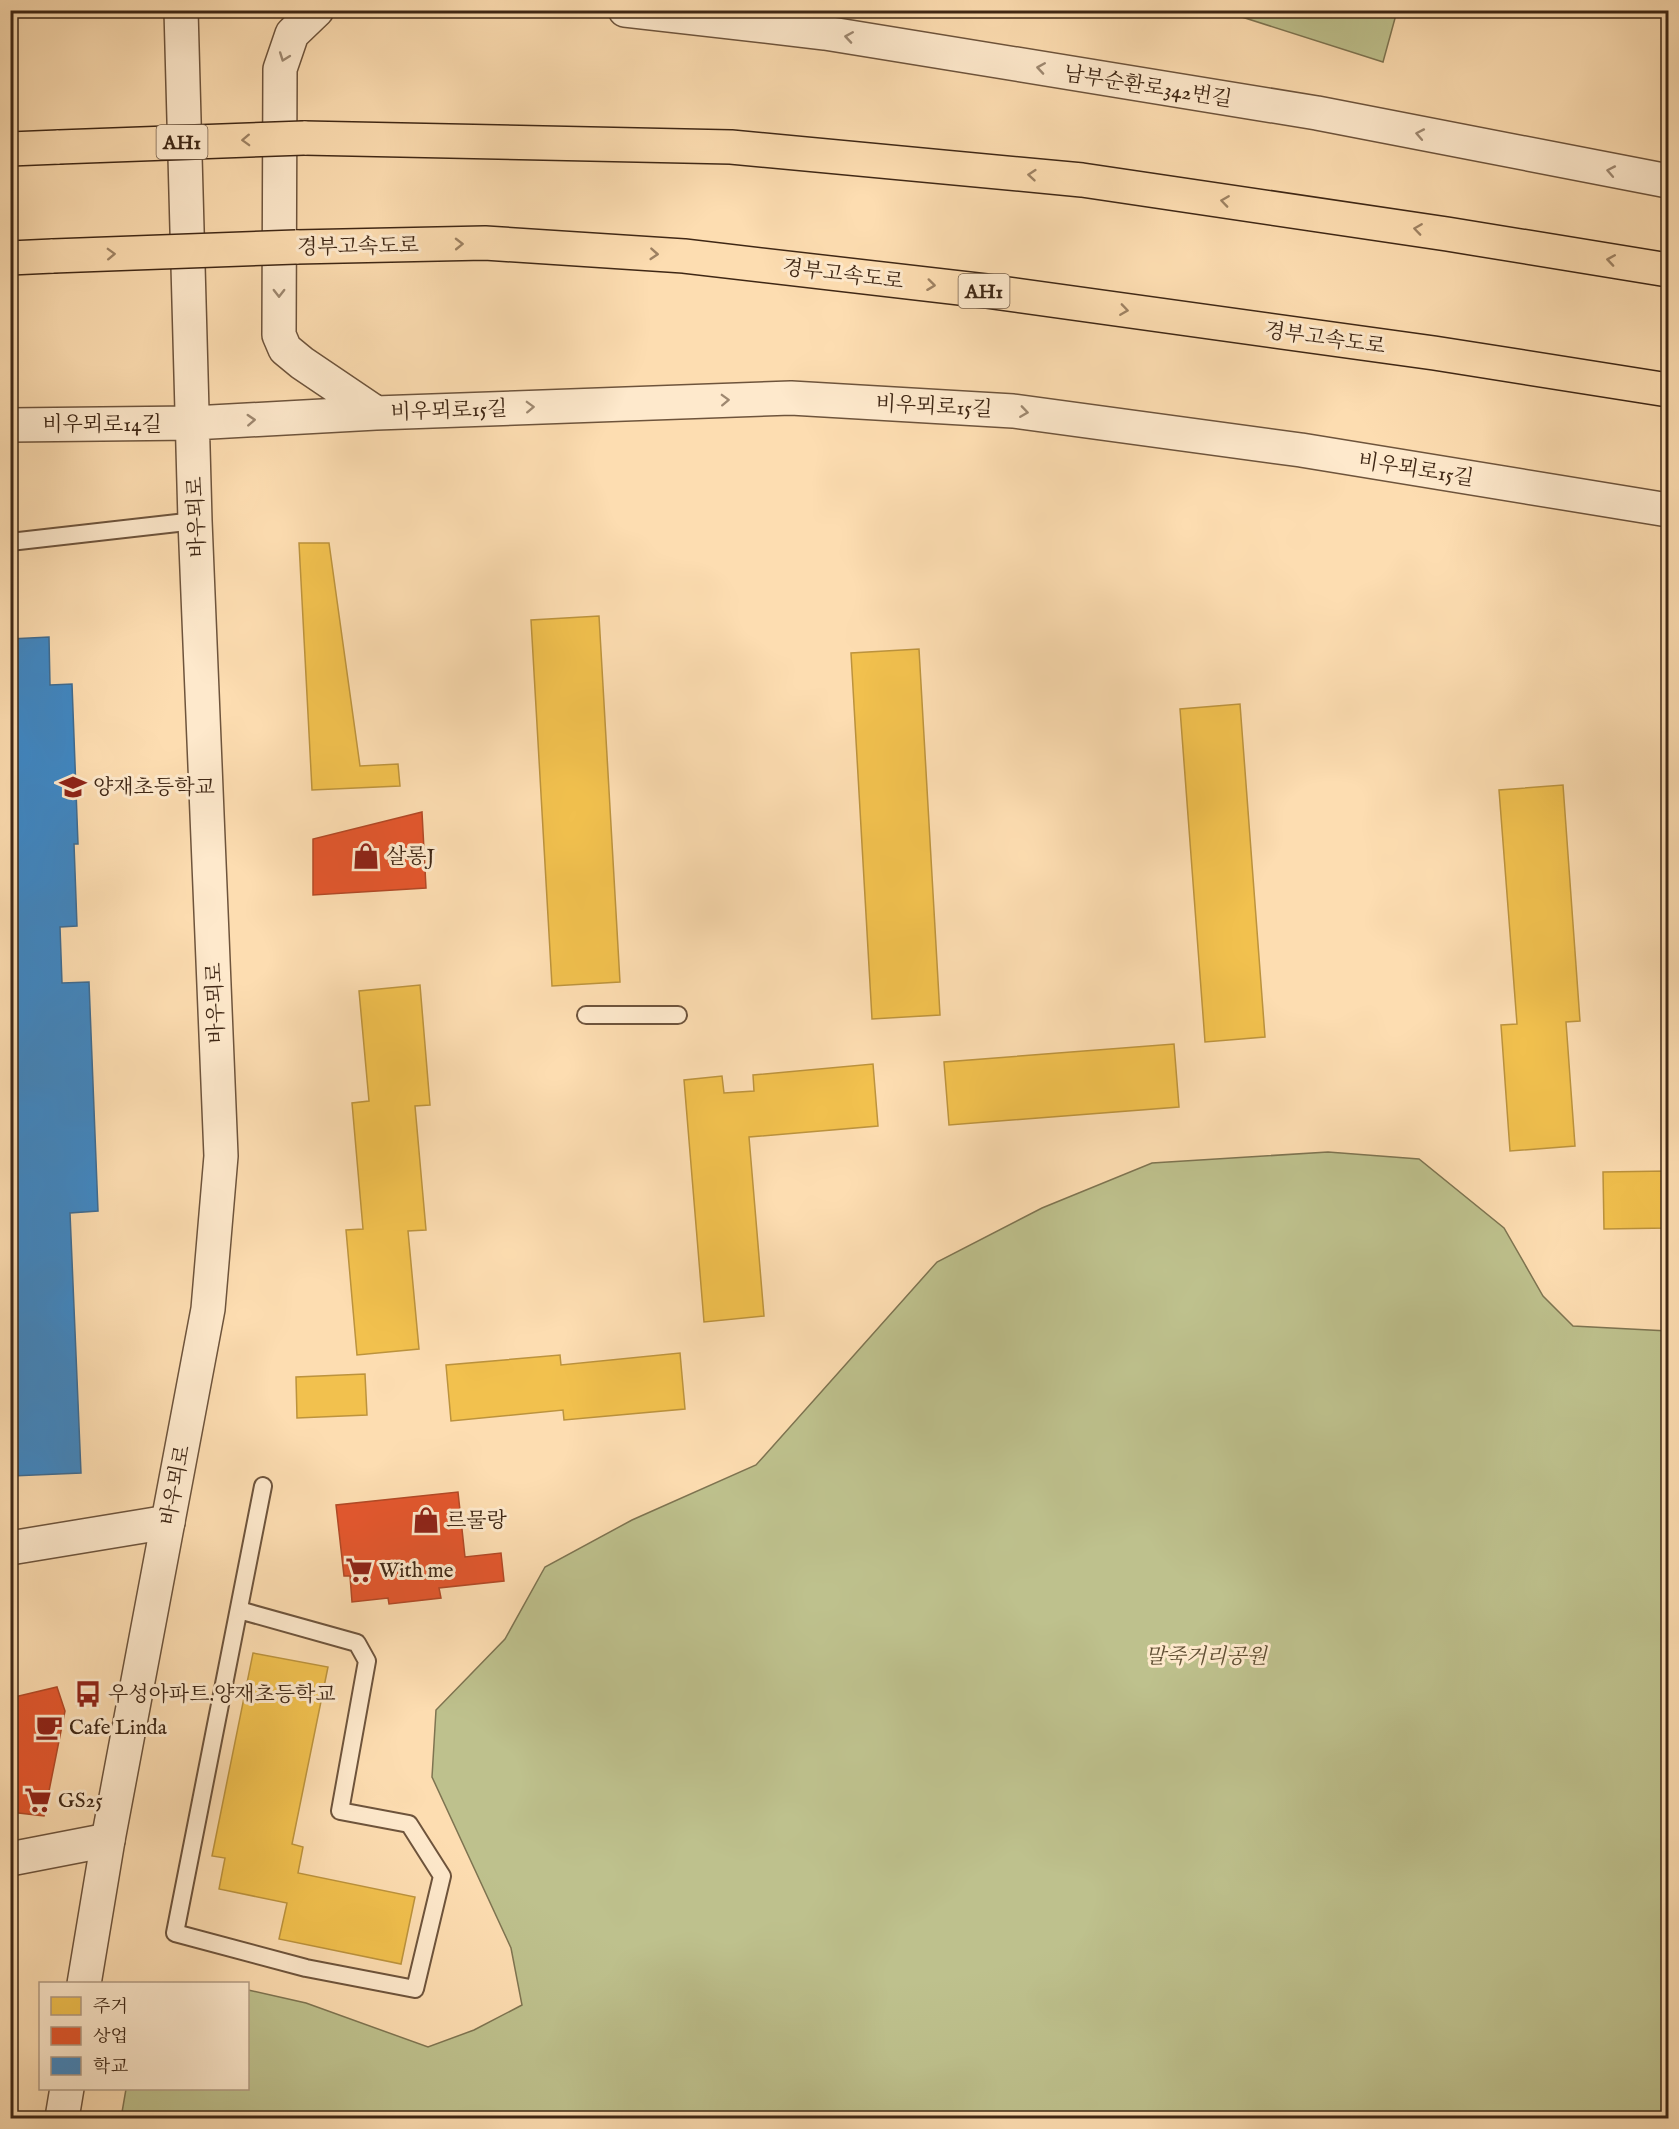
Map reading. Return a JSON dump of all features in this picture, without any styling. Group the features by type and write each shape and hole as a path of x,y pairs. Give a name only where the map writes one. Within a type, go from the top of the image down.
{"highway":[{"name":"AH1","path":"10,149 304,138 731,147 1082,180 1435,232 1668,270"},
{"name":"경부고속도로","path":"10,258 296,247 485,243 684,256 1021,296 1434,353 1668,390"}],"street":[{"name":"바우뫼로","path":"84,1982 108,1840 208,1309 221,1156 195,521 181,10"},
{"path":"317,10 292,34 280,69 279,334 285,349 302,363 376,413"},
{"name":"남부순환로342번길","path":"625,10 825,33 1306,111 1668,182"},
{"name":"비우뫼로15길","path":"193,423 376,413 791,398 1013,411 1301,450 1668,510"},
{"name":"비우뫼로14길","path":"10,425 193,423"},
{"path":"10,1548 168,1522"},
{"path":"10,1859 108,1840"},
{"path":"62,2118 67,2090"}],"lane":[{"path":"10,542 195,521"},
{"path":"586,1015 678,1015"},
{"path":"239,1610 357,1643 367,1661 340,1811 409,1824 442,1876 415,1989 306,1968 175,1933 263,1486"}],"green space":[{"path":"1223,11 1397,11 1383,62"},
{"name":"말죽거리공원","path":"1328,1152 1419,1159 1504,1228 1543,1296 1573,1326 1668,1331 1668,2118 121,2118 126,2090 249,2090 249,1990 306,2003 428,2047 474,2030 522,2005 511,1948 432,1777 436,1710 505,1639 545,1567 632,1520 756,1465 937,1262 1042,1208 1152,1163"}],"building: 주거":[{"path":"299,543 329,543 360,766 398,764 400,786 312,790"},
{"path":"599,616 620,982 552,986 531,620"},
{"path":"919,649 940,1015 872,1019 851,653"},
{"path":"1240,704 1265,1037 1205,1042 1180,709"},
{"path":"1563,785 1580,1021 1566,1022 1575,1146 1510,1151 1501,1025 1517,1024 1499,790"},
{"path":"420,985 430,1105 415,1106 426,1230 408,1231 419,1349 357,1355 346,1230 363,1229 352,1103 369,1101 359,991"},
{"path":"1174,1044 1179,1107 949,1125 944,1062"},
{"path":"873,1064 878,1126 749,1137 764,1316 704,1322 684,1080 722,1076 724,1093 754,1091 753,1075"},
{"path":"1668,1171 1668,1228 1604,1229 1603,1172"},
{"path":"680,1353 685,1409 564,1420 563,1410 451,1421 446,1365 560,1355 561,1365"},
{"path":"365,1374 367,1415 297,1418 296,1377"},
{"path":"253,1653 328,1667 292,1844 303,1847 298,1873 415,1897 401,1964 279,1939 287,1903 219,1889 225,1858 212,1856"}],"building: 상업":[{"path":"422,812 426,888 313,895 313,839"},
{"path":"458,1492 465,1557 501,1553 504,1581 439,1588 441,1598 389,1604 388,1598 352,1602 350,1576 344,1576 336,1505"},
{"path":"57,1687 65,1711 44,1816 10,1812 10,1698"}],"building: 학교":[{"path":"49,637 50,685 72,684 78,844 74,844 77,926 60,927 62,983 89,982 98,1211 70,1213 81,1473 12,1476 10,639"}],"place":[{"name":"양재초등학교","path":"73,787"},
{"name":"살롱J","path":"366,856"},
{"name":"르물랑","path":"426,1520"},
{"name":"With me","path":"359,1570"},
{"name":"우성아파트.양재초등학교","path":"88,1694"},
{"name":"Cafe Linda","path":"49,1727"},
{"name":"GS25","path":"38,1800"}]}
